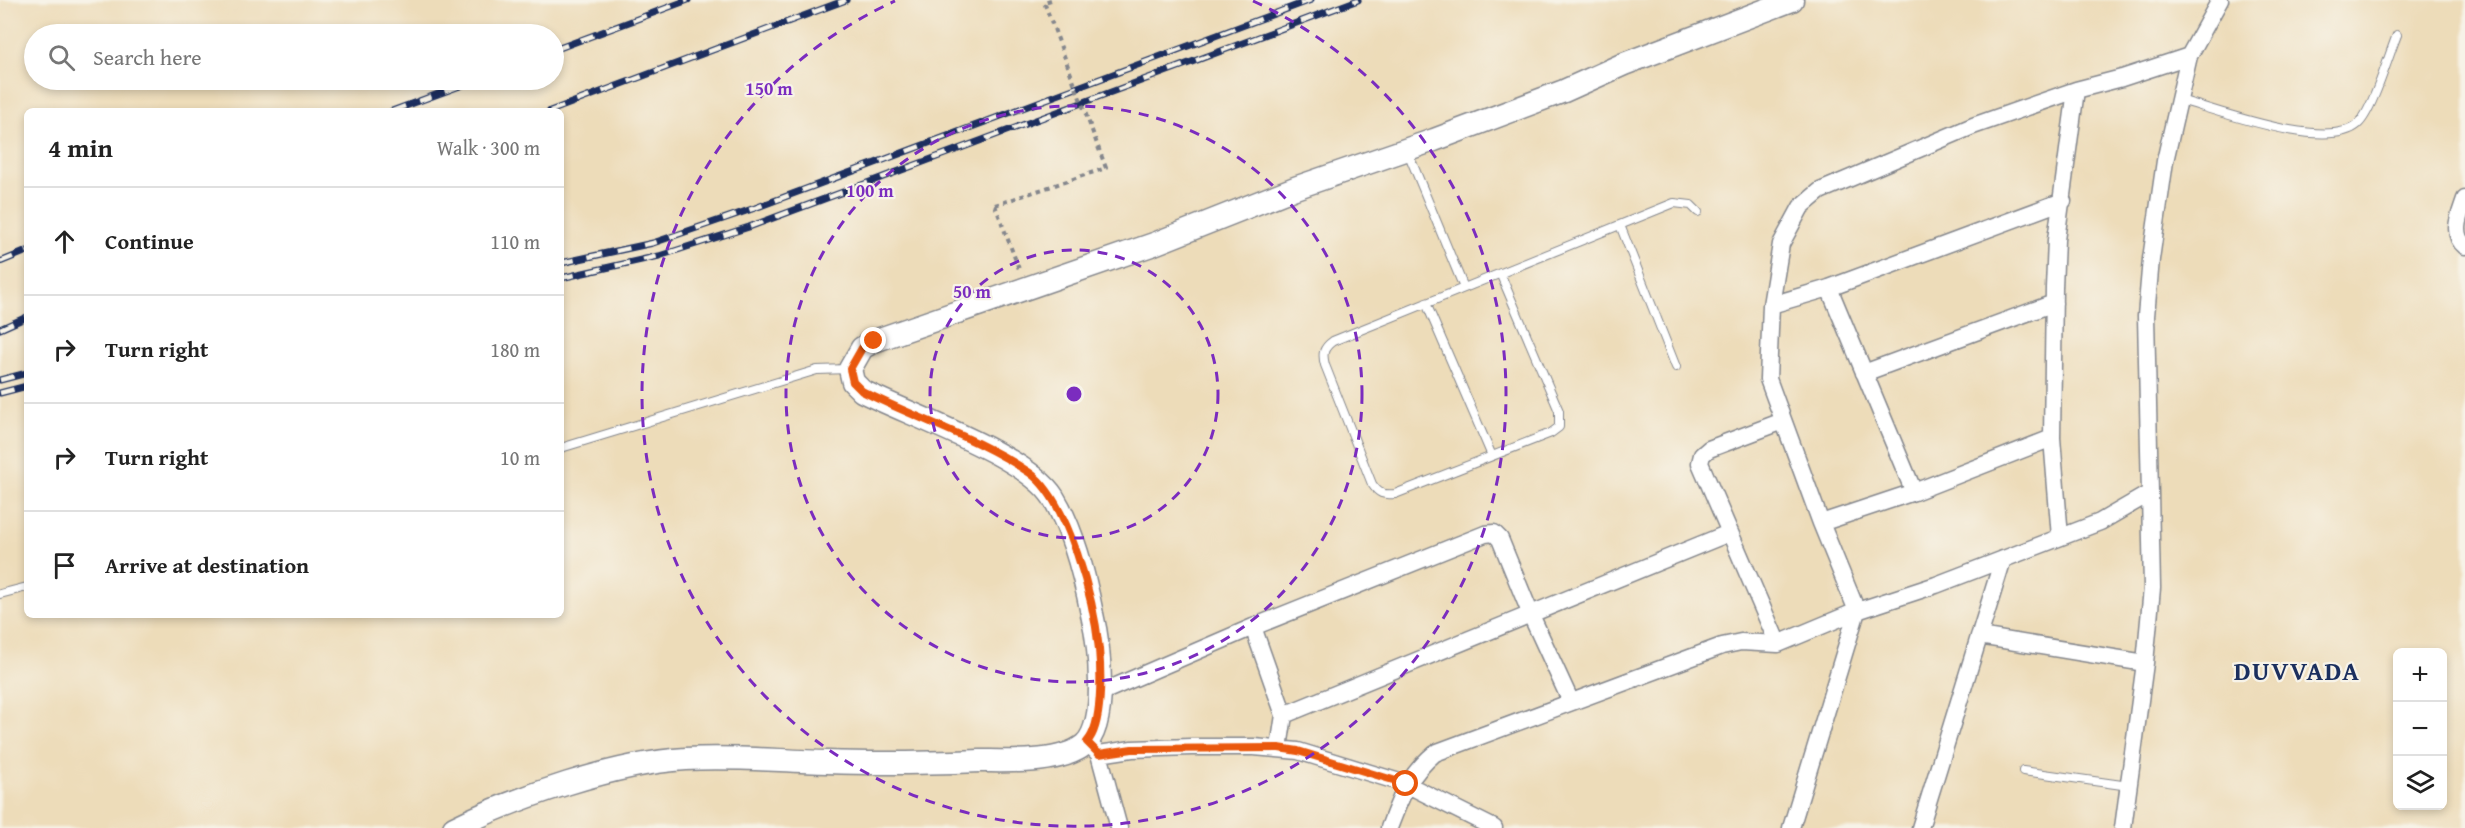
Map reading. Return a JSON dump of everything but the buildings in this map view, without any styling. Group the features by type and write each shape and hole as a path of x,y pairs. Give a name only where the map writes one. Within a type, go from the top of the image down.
{"street":[{"path":"1119,828 1093,748 1100,693 1098,639 1079,560 1052,496 1032,474 993,452 862,391 853,382 850,369 862,348 874,341 1154,244 1295,188 1407,150 1564,91 1624,64 1792,0"},
{"path":"2123,828 2145,663 2152,588 2146,316 2157,209 2189,57 2220,0"},
{"path":"1791,828 1857,611 1821,523 1768,379 1771,305 1781,244 1801,207 1820,191 1973,126 2076,90 2189,57"},
{"path":"2060,537 2052,438 2056,240 2076,90"},
{"path":"2465,199 2457,234 2465,246"},
{"path":"1771,305 1829,288 2063,201"},
{"path":"1829,288 1914,492"},
{"path":"1864,373 2054,303"},
{"path":"1778,644 1700,463 1702,455 1709,449 1783,421"},
{"path":"1821,523 1914,492 2052,438"},
{"path":"1389,828 1406,784 1420,765 1434,753 1722,645 1741,642 1778,644 1857,611 1936,585 2100,522 2150,493"},
{"path":"1100,693 1252,627 1485,534 1494,533 1500,539 1531,615 1571,702"},
{"path":"1284,715 1729,533"},
{"path":"1920,828 2003,559"},
{"path":"1252,627 1284,715 1279,748"},
{"path":"1979,636 2145,663"},
{"path":"454,828 510,803 573,783 644,765 685,759 898,763 1023,760 1062,756 1083,746 1132,749 1279,748 1298,751 1406,784 1494,828"}],"lane":[{"path":"2180,100 2284,130 2310,134 2334,134 2358,124 2372,99 2397,34"},
{"path":"1407,150 1464,288"},
{"path":"1500,273 1559,411 1559,427 1551,433 1395,494 1378,493 1372,484 1325,365 1323,356 1325,347 1333,341 1500,273 1674,203 1691,205 1698,212"},
{"path":"1620,225 1676,367"},
{"path":"1426,303 1492,456"},
{"path":"564,447 817,370 850,369"},
{"path":"0,594 24,587"},
{"path":"2023,771 2129,786"}],"path":[{"path":"1026,289 995,205 1106,168 1044,2 1052,0"}],"railway":[{"path":"564,46 688,0"},
{"path":"558,108 846,0"},
{"path":"564,262 653,243 755,208 1311,0"},
{"path":"564,277 659,256 749,227 1358,0"},
{"path":"400,108 449,90"},
{"path":"0,262 24,252"},
{"path":"0,329 24,318"},
{"path":"0,380 24,374"},
{"path":"0,393 24,387"}],"district":[{"name":"DUVVADA","path":"2297,671"}],"route":[{"path":"874,341 862,348 850,369 853,382 862,391 993,452 1032,474 1052,496 1079,560 1098,639 1101,669 1100,693 1093,736 1087,742 1099,754 1132,749 1191,747 1279,748 1298,751 1406,784"}]}
